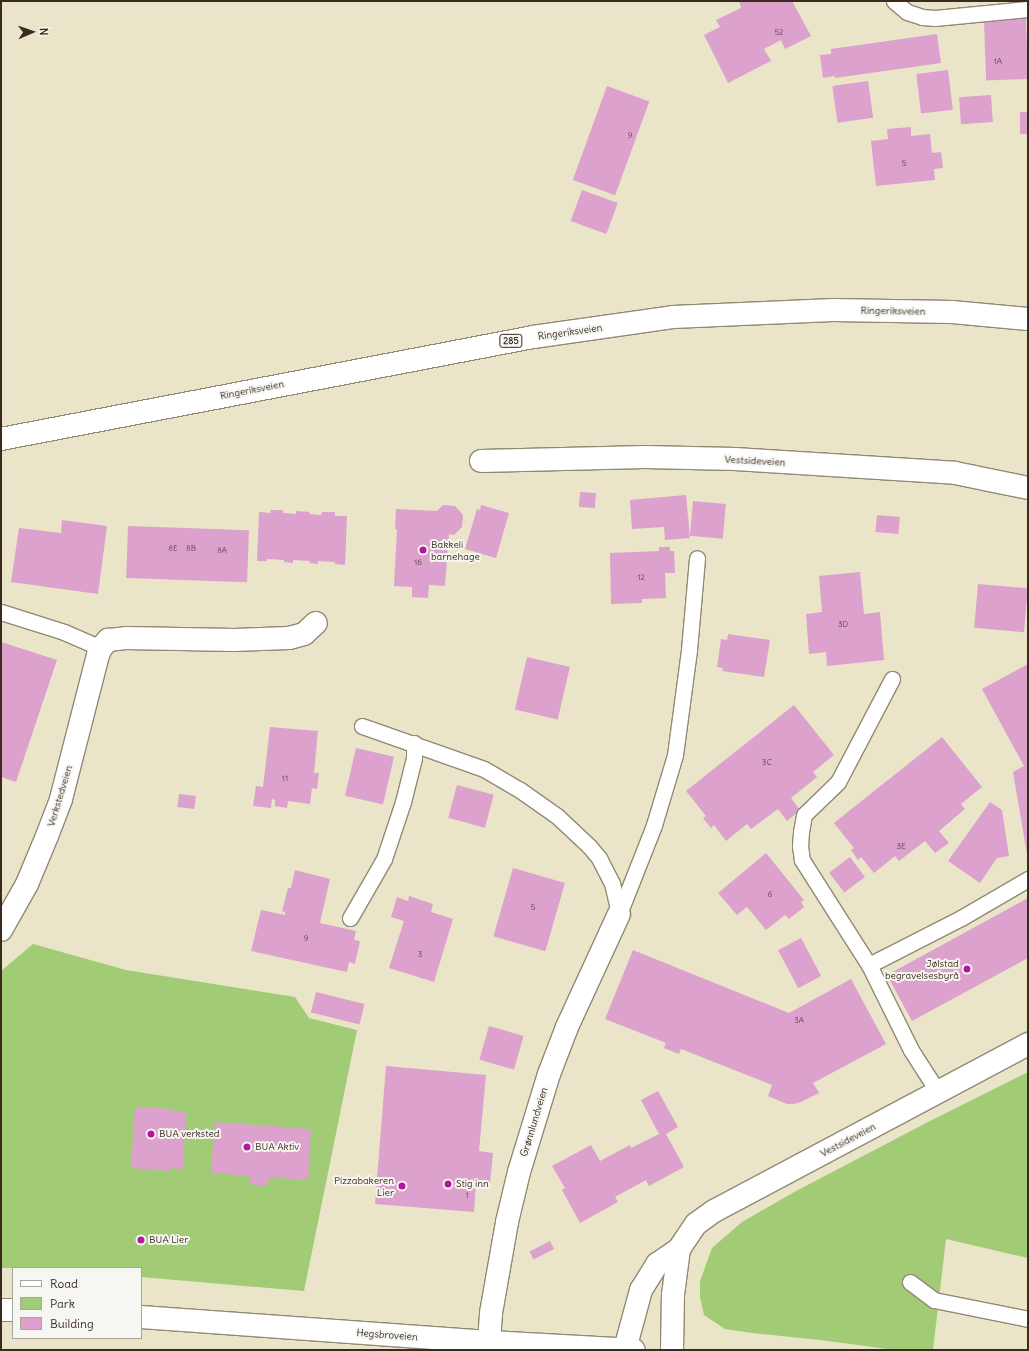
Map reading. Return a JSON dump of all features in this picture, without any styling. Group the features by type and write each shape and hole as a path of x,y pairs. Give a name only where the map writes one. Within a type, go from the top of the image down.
{"street":[{"name":"Ringeriksveien","path":"1,439 532,337 672,317 833,310 952,312 1028,319"},
{"name":"Vestsideveien","path":"481,460 645,457 735,459 955,473 1028,488"},
{"path":"100,652 108,640 126,638 234,640 289,638 304,634 316,623"},
{"name":"Verkstedveien","path":"1,930 26,884 47,836 61,798 100,652"},
{"name":"Grønnlundveien","path":"489,1342 491,1313 507,1222 519,1172 546,1082 567,1027 619,914"},
{"name":"Vestsideveien","path":"629,1350 642,1290 657,1264 679,1249 696,1224 714,1211 1028,1044"},
{"name":"Vestsideveien","path":"672,1350 673,1295 679,1249"},
{"path":"1,1310 12,1310"},
{"name":"Hegsbroveien","path":"142,1317 489,1342 629,1350"}],"lane":[{"path":"894,1 907,12 922,17 935,18 1027,9"},
{"path":"619,914 654,825 675,755 689,650 697,558"},
{"path":"1,612 64,632 100,652"},
{"path":"892,679 838,782 804,815 800,846 802,860 869,965 911,1050 938,1092"},
{"path":"362,726 414,743 484,769 520,790 557,816 600,858 612,883 619,914"},
{"path":"350,918 384,859 403,802 414,758 414,743"},
{"path":"869,965 961,918 1028,879"},
{"path":"910,1282 934,1300 1028,1319"}],"green space":[{"path":"33,944 126,970 295,997 309,1018 357,1030 304,1291 142,1277 142,1267 1,1268 1,971"},
{"path":"1028,1072 1028,1258 946,1239 933,1350 895,1350 725,1329 704,1315 700,1297 700,1281 712,1248 742,1222 796,1191"}],"building":[{"path":"739,1 792,1 811,36 785,49 781,40 764,49 771,61 728,83 704,35 720,27 716,20 741,8"},
{"path":"1026,19 1028,79 986,80 984,20"},
{"path":"937,34 941,63 835,78 835,76 823,78 820,55 831,54 831,49"},
{"path":"948,70 953,110 921,114 916,74"},
{"path":"868,81 873,118 837,123 832,86"},
{"path":"607,86 649,101 615,195 573,180"},
{"path":"991,95 993,122 961,124 959,97"},
{"path":"1020,112 1028,112 1028,134 1020,134"},
{"path":"911,127 911,136 930,134 932,153 941,152 943,168 934,169 935,180 876,186 871,141 888,139 887,129"},
{"path":"582,190 618,203 606,234 571,221"},
{"path":"580,492 596,493 595,508 579,507"},
{"path":"686,495 690,538 665,540 664,527 632,529 630,500"},
{"path":"693,501 726,504 723,539 690,536"},
{"path":"443,505 455,506 463,515 462,527 454,535 449,534 445,586 429,585 428,598 412,597 412,587 394,586 397,530 395,529 396,509 437,511"},
{"path":"481,505 509,513 496,558 465,549 477,509 480,510"},
{"path":"270,510 283,510 283,513 296,514 296,511 310,512 309,514 321,515 322,512 335,512 335,516 347,516 345,565 335,564 335,562 318,561 318,564 309,563 310,561 293,560 293,563 284,562 284,560 267,559 267,561 257,561 259,512 271,513"},
{"path":"877,515 900,517 898,534 876,532"},
{"path":"62,520 107,526 98,594 11,582 19,528 61,533"},
{"path":"128,526 249,530 247,582 126,578"},
{"path":"659,547 670,547 670,551 674,551 675,573 665,573 666,598 642,599 642,603 611,604 610,553 659,551"},
{"path":"860,572 864,614 880,612 884,660 827,666 826,652 809,654 806,614 822,612 819,576"},
{"path":"978,584 1028,588 1024,632 974,628"},
{"path":"728,634 770,640 764,677 722,671 723,668 717,667 721,639 727,640"},
{"path":"1,642 57,660 16,782 1,777"},
{"path":"527,657 570,667 558,720 515,710"},
{"path":"1028,664 1027,854 1013,772 1024,766 982,689"},
{"path":"794,705 834,755 813,772 817,777 791,798 800,810 787,821 778,809 751,829 747,824 726,841 714,825 711,828 703,818 706,816 686,791"},
{"path":"270,727 318,731 314,773 319,773 317,789 312,788 310,804 288,801 287,808 275,806 275,800 272,799 271,808 253,806 256,786 263,787"},
{"path":"942,737 982,787 961,804 965,809 939,831 949,843 935,853 925,841 899,861 895,856 874,873 861,857 858,860 851,850 854,848 834,823"},
{"path":"356,748 394,757 383,805 345,796"},
{"path":"457,785 494,795 485,828 448,818"},
{"path":"179,794 196,796 194,809 177,807"},
{"path":"990,802 1002,810 1009,856 997,858 980,883 948,861"},
{"path":"766,853 804,900 801,902 804,907 789,919 785,915 766,930 747,907 737,915 718,893"},
{"path":"850,857 865,877 844,893 829,873"},
{"path":"513,868 565,883 545,951 493,936"},
{"path":"295,870 330,879 320,923 356,931 354,940 360,941 355,964 349,962 347,972 251,951 261,910 285,915 285,912 282,911 288,888 291,888"},
{"path":"409,896 433,904 431,912 453,919 434,982 389,968 404,921 391,917 397,897 408,901"},
{"path":"1028,898 1028,958 912,1021 887,975"},
{"path":"801,938 821,976 798,988 778,950"},
{"path":"633,950 789,1013 851,979 886,1044 813,1083 819,1093 801,1102 787,1104 768,1096 772,1085 681,1049 679,1054 664,1048 666,1043 605,1019"},
{"path":"316,992 365,1004 359,1024 311,1012"},
{"path":"489,1026 524,1036 514,1070 479,1060"},
{"path":"386,1066 486,1075 479,1151 493,1153 490,1183 476,1182 474,1212 375,1204"},
{"path":"658,1091 678,1127 666,1134 684,1167 649,1186 646,1180 615,1197 618,1202 580,1223 562,1190 565,1188 552,1166 591,1145 600,1161 630,1145 631,1148 659,1134 641,1100"},
{"path":"135,1107 174,1109 174,1111 186,1112 183,1169 171,1168 170,1171 131,1168"},
{"path":"215,1122 311,1129 308,1180 269,1177 268,1186 249,1184 250,1176 211,1173"},
{"path":"550,1241 554,1249 534,1259 530,1251"}],"place":[{"name":"Bakkeli barnehage","path":"423,550"},
{"name":"Jølstad begravelsesbyrå","path":"967,969"},
{"name":"BUA verksted","path":"151,1134"},
{"name":"BUA Aktiv","path":"247,1147"},
{"name":"Stig inn","path":"448,1184"},
{"name":"Pizzabakeren Lier","path":"402,1186"},
{"name":"BUA Lier","path":"141,1240"}]}
